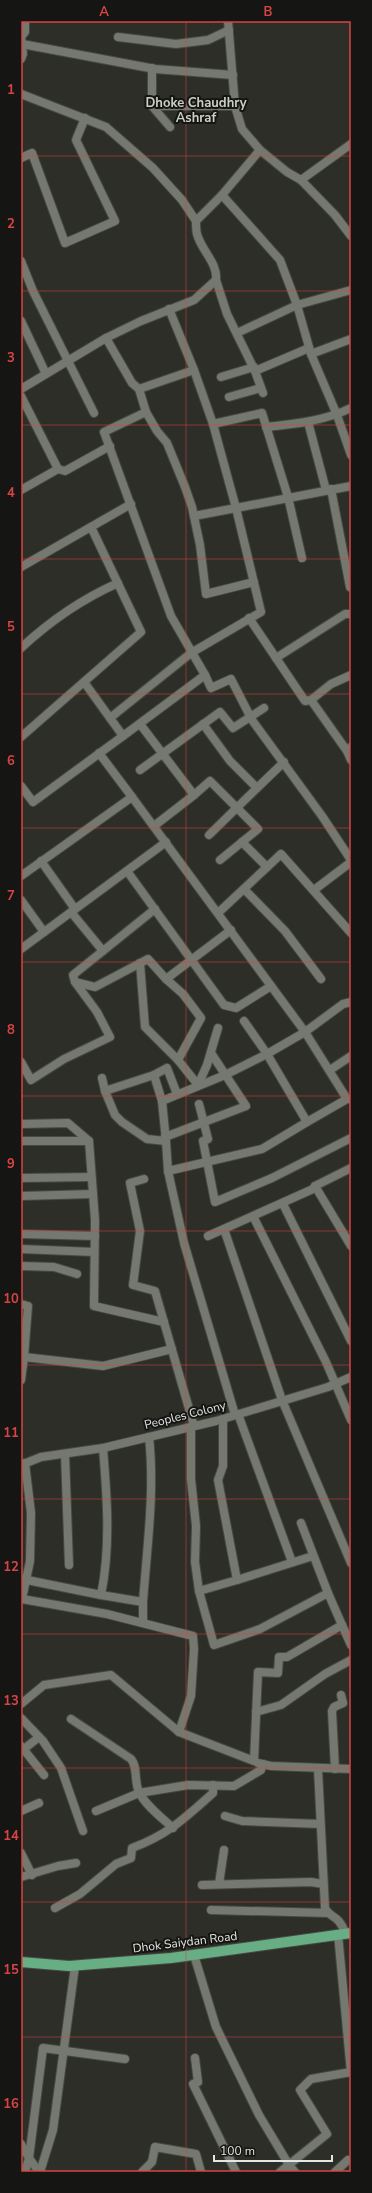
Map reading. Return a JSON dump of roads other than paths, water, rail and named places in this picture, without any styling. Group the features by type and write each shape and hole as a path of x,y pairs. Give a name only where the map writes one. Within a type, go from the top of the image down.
{"main road":[{"name":"Dhok Saiydan Road","path":"21,1962 75,1966 194,1955 345,1933"}],"street":[{"path":"22,56 21,37 25,32 25,21"},
{"path":"228,21 235,106 242,129 260,150 287,172 301,180 335,215 351,236"},
{"path":"118,37 176,44 208,40 229,30"},
{"path":"22,44 152,68 233,75"},
{"path":"152,68 152,106 170,127"},
{"path":"21,94 106,127 153,168 182,200 196,221 197,234 208,255 216,276 227,314 255,369 262,390 229,397"},
{"path":"152,106 235,106"},
{"path":"21,158 32,153 66,243 115,221 76,140 85,118"},
{"path":"301,180 351,144"},
{"path":"196,221 222,195 260,150"},
{"path":"222,195 280,260 297,305 310,351 337,415 351,455"},
{"path":"21,261 68,362 94,413"},
{"path":"21,389 106,338 169,309 194,300 216,280"},
{"path":"237,333 297,305 351,290"},
{"path":"110,718 191,653 261,612 236,508 213,424 194,370 169,309"},
{"path":"21,321 46,374"},
{"path":"106,338 132,383 139,389 146,412 156,431 167,443 185,487 194,516 206,594 254,582"},
{"path":"221,377 255,369 351,339"},
{"path":"139,389 194,370"},
{"path":"21,396 58,469"},
{"path":"266,427 308,422 337,415 351,408"},
{"path":"146,412 104,432 118,469 118,474 131,504 171,616 211,688 230,679 250,717 284,762 351,861 314,890"},
{"path":"213,424 262,413 288,497 302,558"},
{"path":"308,422 328,490 350,587"},
{"path":"21,490 58,469 65,471 110,446"},
{"path":"194,516 351,486"},
{"path":"21,567 131,504"},
{"path":"21,737 140,632 91,527"},
{"path":"21,648 56,618 83,601 118,583"},
{"path":"276,658 345,614 350,616"},
{"path":"249,618 305,700 311,700 331,684 351,675"},
{"path":"21,786 33,802 205,675"},
{"path":"84,682 123,736"},
{"path":"311,700 349,749 351,760"},
{"path":"140,770 220,712 233,728 264,708"},
{"path":"140,724 194,795"},
{"path":"203,724 230,761 257,788"},
{"path":"99,753 305,1032 349,1099 262,1149 168,1171"},
{"path":"209,835 284,762"},
{"path":"154,826 210,781 258,828 220,860"},
{"path":"21,876 132,797"},
{"path":"21,949 166,842"},
{"path":"242,842 267,867"},
{"path":"218,913 281,854 351,933"},
{"path":"41,861 73,911 103,951"},
{"path":"127,871 224,1005 236,1008 271,986"},
{"path":"244,889 285,930 321,979"},
{"path":"21,900 44,932"},
{"path":"21,1062 31,1080 64,1059 110,1037 97,1012 76,982 73,975 155,909"},
{"path":"166,980 231,930"},
{"path":"76,982 95,987 148,959 166,980 183,994 201,1018 178,1060"},
{"path":"140,963 145,1027 178,1060 198,1085"},
{"path":"162,1100 225,1075 267,1054 305,1032 343,1004 351,1002"},
{"path":"244,1022 267,1054 307,1122"},
{"path":"198,1085 211,1053 218,1028"},
{"path":"102,1078 105,1091 115,1115 122,1122 147,1139 165,1139 203,1121 246,1106 211,1053"},
{"path":"330,1070 351,1056"},
{"path":"105,1091 154,1075 167,1068 177,1094"},
{"path":"154,1075 162,1100 168,1171 184,1243 237,1414 292,1562"},
{"path":"199,1104 208,1139 203,1142 215,1202 272,1178 351,1138"},
{"path":"21,1124 68,1123 88,1141 95,1236 94,1306 164,1322"},
{"path":"21,1141 88,1141"},
{"path":"208,1236 283,1204 351,1168"},
{"path":"22,1178 91,1177"},
{"path":"144,1179 130,1183 140,1231 133,1286 155,1291 193,1426 191,1479 196,1526 195,1562 199,1591 214,1645 260,1629 328,1593"},
{"path":"315,1186 351,1246"},
{"path":"21,1196 93,1194"},
{"path":"283,1204 351,1341"},
{"path":"253,1216 326,1362 334,1384 351,1420"},
{"path":"224,1229 282,1400 351,1563"},
{"path":"21,1234 95,1236"},
{"path":"21,1249 94,1252"},
{"path":"21,1266 54,1267 77,1274"},
{"path":"21,1304 28,1306 23,1332 24,1356 21,1380"},
{"path":"24,1356 103,1366 172,1349"},
{"name":"Peoples Colony","path":"23,1464 41,1457 103,1448 223,1419 334,1384 351,1377"},
{"path":"223,1419 223,1466 218,1480 237,1580"},
{"path":"142,1623 150,1504 151,1457 149,1437"},
{"path":"102,1595 105,1576 107,1494 103,1448"},
{"path":"66,1454 69,1565"},
{"path":"23,1464 32,1513 30,1561 23,1579 22,1599 107,1614 193,1636 194,1649 191,1696 179,1732"},
{"path":"301,1523 328,1593 351,1645"},
{"path":"199,1591 313,1556"},
{"path":"23,1579 143,1602"},
{"path":"254,1761 258,1672 278,1673 279,1657 286,1657 342,1625"},
{"path":"256,1712 281,1705 325,1674 351,1660"},
{"path":"21,1704 44,1685 111,1675 179,1732 270,1766 318,1769 351,1769"},
{"path":"335,1769 332,1711 334,1707 343,1702 341,1695"},
{"path":"21,1718 39,1737 61,1768 83,1831"},
{"path":"71,1719 131,1759 133,1762 139,1793 173,1828"},
{"path":"39,1737 22,1748 44,1775"},
{"path":"96,1811 139,1793 188,1785 238,1784 261,1770 263,1764"},
{"path":"280,2172 327,2134 300,2090 311,2079 351,2073 345,1933 341,1922 328,1913 324,1908 318,1769"},
{"path":"55,1908 80,1894 116,1864 132,1858 132,1848 150,1842 189,1816 213,1793 213,1785"},
{"path":"21,1811 39,1803"},
{"path":"225,1816 242,1821 320,1824"},
{"path":"219,1884 224,1850"},
{"path":"21,1854 32,1875"},
{"path":"21,1877 32,1875 58,1866 76,1863"},
{"path":"202,1885 311,1882 323,1884"},
{"path":"211,1910 328,1913"},
{"path":"194,1955 216,2027 259,2115 288,2165 295,2172"},
{"path":"40,2172 52,2130 75,1966"},
{"path":"25,2172 43,2048 125,2059"},
{"path":"194,2058 198,2082 193,2084 236,2172"},
{"path":"21,2144 28,2158 40,2172"},
{"path":"142,2172 152,2162 155,2147 196,2154 201,2172"},
{"path":"335,2172 348,2160"}],"district":[{"name":"Dhoke Chaudhry Ashraf","path":"196,110"}]}
